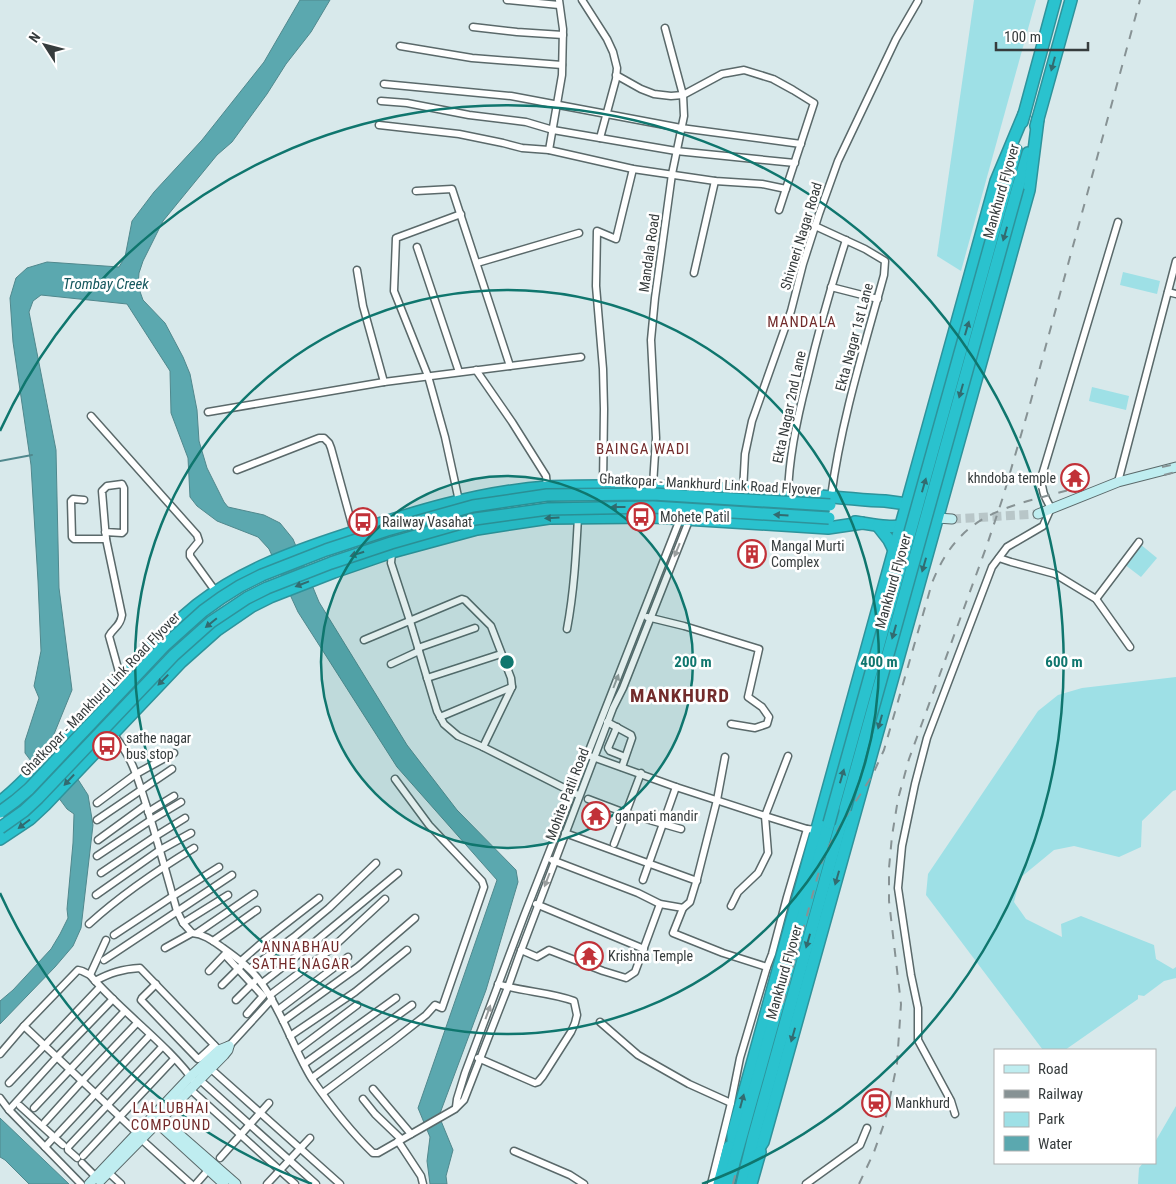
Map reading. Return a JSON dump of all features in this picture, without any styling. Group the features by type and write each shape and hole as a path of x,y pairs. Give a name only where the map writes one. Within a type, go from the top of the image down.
{"highway":[{"path":"748,1137 776,957 818,825 996,182 1024,114 1055,0"},
{"path":"748,1137 937,518 1029,190 1038,119 1070,0"},
{"name":"Mankhurd Flyover","path":"729,1165 748,1137 845,810 1013,186 1024,114"},
{"name":"Mankhurd Flyover","path":"750,1170 748,1137 821,853 818,825 1013,186 1038,119"},
{"path":"0,802 32,772 158,640 198,605 236,579 259,567 323,542 385,521 459,501 499,493 547,487 690,486 788,494 831,501"},
{"name":"Ghatkopar - Mankhurd Link Road Flyover","path":"0,812 29,789 164,646 203,612 240,586 262,575 326,550 387,530 473,506 547,495 653,494 831,501 885,501 907,504 937,518"},
{"name":"Ghatkopar - Mankhurd Link Road Flyover","path":"0,828 24,811 38,798 174,655 211,622 241,602 267,588 331,563 391,543 475,519 548,509 653,507 829,518 878,526 901,526 937,518"},
{"path":"0,839 30,819 45,805 181,662 234,617 270,597 334,572 392,552 477,529 541,519 647,517 828,528 862,523"},
{"path":"878,526 894,550"},
{"path":"158,640 181,662"},
{"path":"719,1184 729,1165"},
{"path":"728,1184 729,1165"},
{"path":"742,1184 750,1170"},
{"path":"750,1170 751,1184"}],"street":[{"path":"507,0 559,3 562,65 558,104 549,150"},
{"path":"582,0 607,39 613,52 616,68 616,75 600,138"},
{"name":"Shivneri Nagar Road","path":"743,491 745,454 752,421 791,312 803,264 838,161 896,40 918,1"},
{"path":"473,27 562,35"},
{"name":"Mandala Road","path":"653,485 656,438 651,340 672,174 684,116 683,95 665,28"},
{"path":"400,46 472,58 562,65"},
{"path":"616,75 654,94 671,96 683,95 722,74 744,70 773,80 814,103 779,210"},
{"path":"384,84 511,96 681,128 801,144"},
{"path":"381,101 407,103 477,116 526,122 553,130 676,151 795,164"},
{"path":"379,124 441,131 522,148 549,150 633,168 714,181 762,184 786,189"},
{"path":"602,486 604,389 596,286 597,231 616,238 633,168"},
{"path":"694,273 714,181"},
{"path":"416,191 452,189 510,366"},
{"path":"459,501 443,430 394,291 396,238 461,214"},
{"path":"1051,508 1043,494 1041,486 1042,475 1118,222"},
{"name":"Ekta Nagar 1st Lane","path":"815,226 865,248 885,261 884,275 878,299 851,393 839,444 831,501"},
{"path":"477,263 578,234"},
{"name":"Ekta Nagar 2nd Lane","path":"788,494 788,475 795,432 813,352 846,240"},
{"path":"417,247 459,372"},
{"path":"1118,482 1176,262"},
{"path":"357,270 363,306 384,382"},
{"path":"831,287 878,299"},
{"path":"1168,292 1176,294"},
{"path":"208,412 411,378 581,357"},
{"path":"476,370 546,476 547,487"},
{"path":"91,416 197,535 199,541 190,552 190,556 216,592"},
{"path":"237,470 318,438 324,438 331,448 354,532"},
{"path":"1038,514 1118,482 1176,467"},
{"path":"84,500 73,499 71,501 72,537 74,539 105,535 122,533 124,531 124,488 122,484 107,486 102,491 105,535 122,615 121,622 109,636 121,679"},
{"name":"Mohite Patil Road","path":"456,1108 464,1100 508,987 579,796 591,756 607,722 608,711 622,688 650,618 685,519 690,486"},
{"path":"955,1114 951,1101 918,1040 918,1008 898,888 902,846 927,738 992,567 1007,547 1043,526 1051,508"},
{"path":"567,629 572,604 578,517"},
{"path":"937,518 952,519"},
{"path":"226,953 242,962 260,980 284,1021 312,1078 362,1143 372,1153 378,1152 456,1108 466,1072 522,920 572,792 591,756 642,615 685,519"},
{"path":"385,521 392,552 391,563 437,711 444,724 458,736 579,796"},
{"path":"1096,600 1139,542"},
{"path":"999,558 1055,574 1096,600 1130,647"},
{"path":"364,640 462,599 465,600 490,626 511,678 512,687 483,747"},
{"path":"642,615 759,649 748,697 762,707 768,717 768,724 755,728 731,724"},
{"path":"391,664 419,650 475,628"},
{"path":"627,653 634,656"},
{"path":"427,678 502,654"},
{"path":"440,717 512,687"},
{"path":"607,722 631,735 632,738 622,767"},
{"path":"617,727 608,748 610,751 625,757"},
{"path":"113,734 128,756 142,789 177,911 183,923 194,933 201,934 213,941 226,953 263,996 246,1014"},
{"path":"97,803 136,774 174,754"},
{"path":"591,756 676,787 765,816 818,825"},
{"path":"731,906 738,892 758,873 768,853 765,816 788,756"},
{"path":"725,757 717,800 690,902 683,908 673,933 723,953 766,967"},
{"path":"97,820 172,769"},
{"path":"614,844 641,774"},
{"path":"323,1093 426,1015 435,1005 442,1008 484,887 482,881 430,825 394,779"},
{"path":"643,880 676,787"},
{"path":"98,840 147,808 174,796"},
{"path":"588,799 625,813 681,829"},
{"path":"97,856 150,820 181,802"},
{"path":"101,873 185,818"},
{"path":"96,895 160,850 192,833"},
{"path":"565,833 696,881"},
{"path":"89,924 112,903 164,866 194,848"},
{"path":"547,858 638,893 660,904 683,908"},
{"path":"250,969 294,937 329,908 376,863"},
{"path":"114,935 218,867"},
{"path":"236,1000 252,984 316,941 398,873"},
{"path":"104,960 232,875"},
{"path":"165,948 194,933 254,894"},
{"path":"183,923 228,895"},
{"path":"222,986 242,962 265,940 319,898"},
{"path":"156,984 141,1000 198,1059 219,1050 228,1050 229,1046 271,997 331,950 385,899"},
{"path":"529,902 538,904 644,949"},
{"path":"521,950 537,957 550,950 626,978 635,972 660,904"},
{"path":"213,941 257,910"},
{"path":"284,1021 358,967 416,918"},
{"path":"522,920 531,923"},
{"path":"90,976 106,940"},
{"path":"290,1036 355,992 407,950"},
{"path":"209,971 226,953"},
{"path":"278,1010 348,957"},
{"path":"710,1184 731,1103 740,1058 766,967 776,957"},
{"path":"95,981 111,973 140,968 219,1050"},
{"path":"0,1054 78,970 82,970 174,1059 241,1135 295,1184"},
{"path":"472,1056 535,1083 543,1076 575,1023 577,1015 574,1001 564,997 498,984"},
{"path":"9,1083 100,987"},
{"path":"304,1064 396,998"},
{"path":"9,1110 113,999"},
{"path":"256,1003 263,1008"},
{"path":"297,1050 357,1005"},
{"path":"312,1078 412,1005"},
{"path":"34,1108 123,1013"},
{"path":"600,1022 638,1055 689,1084 731,1103"},
{"path":"45,1122 136,1024"},
{"path":"24,1026 191,1184"},
{"path":"45,1147 150,1035"},
{"path":"478,1039 486,1042"},
{"path":"97,1180 81,1159 68,1150 68,1148 162,1047"},
{"path":"97,1180 157,1118 211,1069 219,1050"},
{"path":"157,1118 194,1083 219,1050"},
{"path":"81,1159 174,1059"},
{"path":"211,1069 340,1184"},
{"path":"466,1072 474,1075"},
{"path":"194,1083 250,1125 316,1184"},
{"path":"373,1089 411,1134"},
{"path":"0,1098 9,1110 81,1184"},
{"path":"362,1099 400,1140 421,1176 423,1184"},
{"path":"196,1184 269,1104"},
{"path":"20,1106 56,1135 63,1145"},
{"path":"157,1118 236,1184"},
{"path":"806,1184 860,1145 867,1128"},
{"path":"89,1184 108,1172 139,1136"},
{"path":"267,1184 310,1138"},
{"path":"514,1151 570,1175 584,1184"},
{"path":"214,1164 223,1184"},
{"path":"108,1172 121,1184"}],"green space":[{"path":"974,0 1036,0 961,271 937,256"},
{"path":"1123,272 1160,281 1157,294 1120,285"},
{"path":"1092,387 1129,396 1126,410 1089,401"},
{"path":"1140,544 1157,558 1141,577 1124,564"},
{"path":"1176,677 1176,790 1142,821 1141,847 1119,857 1074,846 1054,850 1020,878 1014,902 1026,919 1062,937 1061,924 1081,916 1154,945 1156,959 1173,969 1176,967 1176,978 1164,981 1144,996 1138,995 1138,999 1066,1049 1042,1049 926,895 928,874 1038,711 1058,695 1082,688"},
{"path":"1176,1106 1176,1184 1138,1184 1139,1168 1142,1164 1156,1164 1156,1140"}],"water":[{"name":"Trombay Creek","path":"300,0 330,0 311,32 286,64 232,142 217,155 163,221 143,261 139,273 138,286 143,300 165,323 190,374 197,410 199,441 207,468 224,502 228,507 264,515 280,523 293,539 319,602 407,745 457,810 516,870 518,882 486,990 439,1116 453,1150 446,1176 447,1184 430,1184 427,1161 430,1137 418,1108 497,880 397,767 298,612 269,549 258,537 217,521 197,506 190,497 188,458 171,413 170,371 127,304 41,295 33,301 29,312 56,450 59,588 72,690 52,739 88,795 93,825 81,928 73,946 0,1024 0,1001 13,990 51,949 68,918 67,909 74,814 67,809 25,753 25,741 39,698 34,686 41,651 31,465 13,342 10,298 16,278 27,268 47,262 119,267 125,257 132,221 154,192 202,140 264,62"},
{"path":"0,1118 69,1184 29,1184 0,1157"}],"waterway":[{"path":"0,461 32,455"}],"tunnel":[{"path":"952,519 1038,514"}],"railway":[{"path":"859,1184 874,1152 885,1121 897,1064 901,1004 889,901 889,868 898,799 909,759 1003,497 1140,0"},
{"path":"1162,467 1176,464"},
{"path":"1164,475 1176,472"},
{"path":"783,1003 821,864 840,826 872,776 884,750 932,583 944,558 973,525 991,515 1031,500 1079,487"},
{"path":"733,1184 736,1172"}],"place":[{"name":"khndoba temple","path":"1075,478"},
{"name":"Mohete Patil","path":"641,517"},
{"name":"Railway Vasahat","path":"363,522"},
{"name":"Mangal Murti Complex","path":"752,554"},
{"name":"sathe nagar bus stop","path":"107,746"},
{"name":"ganpati mandir","path":"596,816"},
{"name":"Krishna Temple","path":"589,956"},
{"name":"Mankhurd","path":"876,1103"}],"district":[{"name":"MANDALA","path":"802,322"},
{"name":"BAINGA WADI","path":"643,449"},
{"name":"MANKHURD","path":"680,695"},
{"name":"ANNABHAU SATHE NAGAR","path":"301,956"},
{"name":"LALLUBHAI COMPOUND","path":"171,1116"}]}
